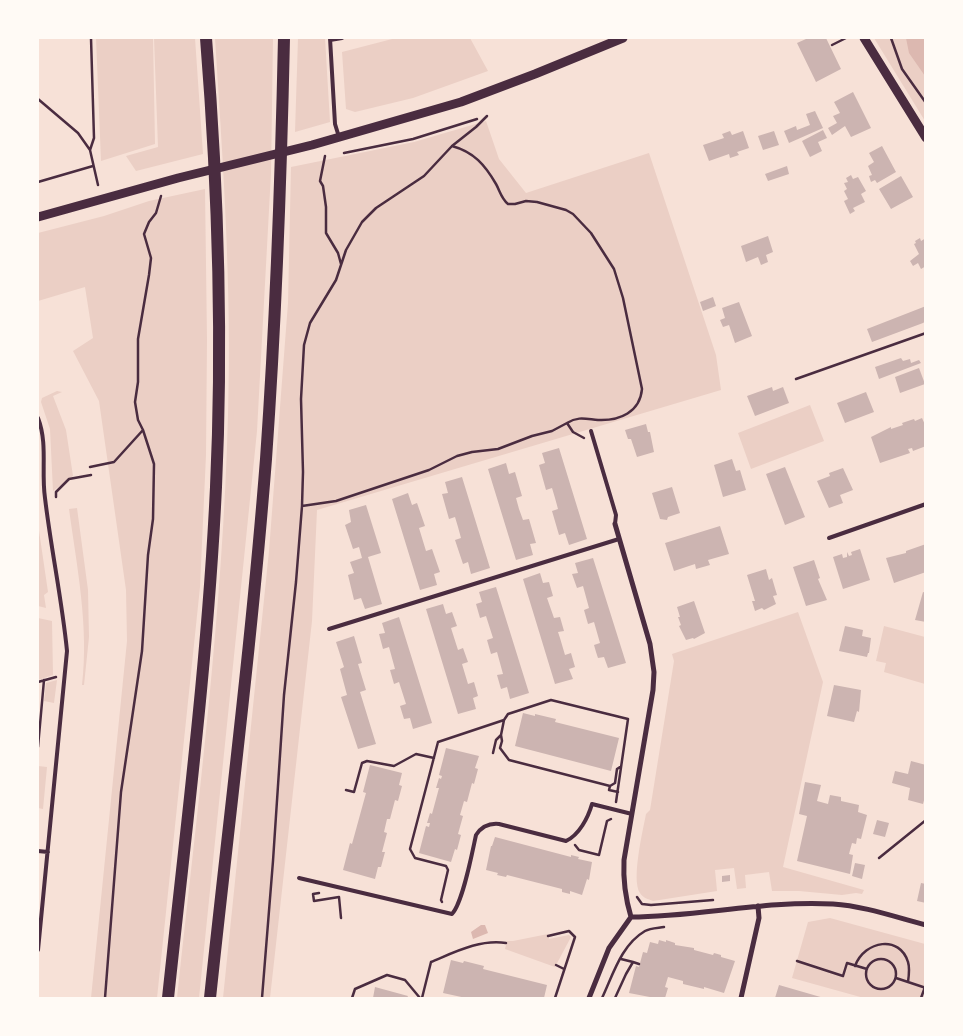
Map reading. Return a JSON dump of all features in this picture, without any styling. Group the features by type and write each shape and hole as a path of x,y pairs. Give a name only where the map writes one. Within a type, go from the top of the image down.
{"main road":[{"path":"168,998 206,641 216,479 219,402 218,266 216,178 206,38"},
{"path":"210,998 253,605 266,459 277,279 284,38"}],"street":[{"path":"38,217 178,178 312,145 462,102 623,38"},
{"path":"864,38 926,138"},
{"path":"615,524 650,644 654,672 653,690 623,876 625,896 631,917"},
{"path":"631,917 658,917 758,906 833,904 865,909 926,925"},
{"path":"741,998 759,918 758,906"},
{"path":"589,998 609,948 631,917"}],"lane":[{"path":"339,137 335,124 330,39 342,38"},
{"path":"38,418 43,438 45,498 63,612 67,651 38,950"},
{"path":"591,431 616,514 615,524"},
{"path":"829,538 926,504"},
{"path":"330,629 619,539"},
{"path":"299,878 322,882 450,915 455,911 460,899 476,835 484,826 499,824 566,841 573,838 589,815 592,804 632,814"},
{"path":"38,851 48,852"}],"path":[{"path":"90,150 94,138 91,38"},
{"path":"832,45 846,38"},
{"path":"891,38 902,69 926,103"},
{"path":"38,100 78,133 90,150 98,185"},
{"path":"262,998 276,832 284,695 302,506 301,390 304,345 310,323 336,280 354,235 362,222 376,208 424,176 452,146 476,128 487,116"},
{"path":"344,152 414,139 477,120"},
{"path":"302,506 336,501 429,470 457,456 498,449 532,436 552,431 577,418 610,420 635,409 641,399 642,389 623,298 614,269 591,233 573,214 566,210 537,202 526,201 508,204 476,158 464,149 452,146"},
{"path":"325,156 320,181 323,186 326,207 326,233 338,253 341,265"},
{"path":"38,182 94,166"},
{"path":"105,998 121,792 142,651 148,554 153,520 154,464 138,420 135,402 138,382 137,350 151,258 144,234 148,222 156,213 161,196"},
{"path":"796,379 926,333"},
{"path":"567,423 577,436 593,439"},
{"path":"90,467 114,462 143,430"},
{"path":"56,497 56,492 69,479 92,475"},
{"path":"38,682 65,674"},
{"path":"38,747 44,680"},
{"path":"622,766 617,769 615,783 610,786 509,760 500,748 501,735 504,720 508,714 550,700 628,719 625,740"},
{"path":"450,915 441,900 448,870 446,866 415,858 410,849 438,742 504,720"},
{"path":"493,753 496,740 501,735"},
{"path":"346,790 354,792 362,763 367,761 394,766 416,754 434,758"},
{"path":"610,786 609,790 618,792"},
{"path":"880,858 926,820"},
{"path":"318,900 339,897 341,918"},
{"path":"548,936 570,931 575,937 555,998"},
{"path":"421,998 431,962 467,947 493,941 506,943"},
{"path":"855,966 859,956 874,945 890,946 898,949 905,956 908,962 908,982"},
{"path":"620,959 639,964"},
{"path":"885,959 895,966 896,978 887,988 880,989 874,987 869,982 866,976 867,970 874,960 885,959"},
{"path":"797,961 844,976 847,963 867,970"},
{"path":"615,998 633,962"},
{"path":"556,965 565,969"},
{"path":"352,998 355,989 387,975 405,980 421,998"},
{"path":"896,978 925,988 921,998"}],"shaded area":[{"path":"96,38 153,38 155,144 101,161"},
{"path":"154,38 195,38 203,154 136,171 126,156 158,147"},
{"path":"215,38 273,38 271,173 257,431 199,998 177,998 215,634 221,561 228,415 228,273"},
{"path":"298,38 325,38 330,122 295,132"},
{"path":"396,38 470,38 488,71 413,98 355,112 346,109 342,52"},
{"path":"874,38 925,38 925,121"},
{"path":"906,38 925,38 925,76 909,53"},
{"path":"486,121 499,159 526,193 649,153 716,355 721,390 317,510 312,621 270,998 223,998 269,551 288,303 291,167 414,142"},
{"path":"205,189 206,455 200,587 157,998 91,998 127,641 126,590 99,401 73,351 93,338 85,287 38,301 38,233 104,216 149,201"},
{"path":"57,391 62,392 53,396 66,430 73,476 53,491 50,429 41,402 42,398"},
{"path":"810,405 824,441 751,469 738,433"},
{"path":"77,508 88,590 89,637 84,685 82,685 84,663 83,619 69,509"},
{"path":"38,524 48,592 44,595 46,608 38,606"},
{"path":"798,612 823,682 783,867 864,890 862,894 842,895 799,891 772,891 769,872 745,875 746,888 737,889 734,868 715,870 717,891 653,901 646,898 640,893 638,887 637,867 646,814 650,810 674,661 672,654"},
{"path":"38,618 52,621 53,675 38,680"},
{"path":"884,626 925,637 925,684 884,672 886,663 876,661"},
{"path":"57,680 54,703 44,701 46,683"},
{"path":"38,766 47,767 43,809 38,808"},
{"path":"830,918 925,944 925,998 864,998 792,978 808,922"},
{"path":"481,925 485,925 488,933 473,939 471,932"},
{"path":"548,934 549,939 569,935 571,937 555,967 505,949 507,941"}],"building":[{"path":"806,38 826,38 841,69 816,82 797,43"},
{"path":"853,92 871,128 851,137 845,126 832,135 828,128 837,123 833,116 840,113 834,102"},
{"path":"815,111 823,128 789,143 784,131 796,126 797,130 810,125 806,114"},
{"path":"823,130 827,138 818,142 822,151 810,157 802,141"},
{"path":"730,131 732,135 743,131 749,148 737,152 739,155 730,158 729,154 709,161 703,145 724,138 722,134"},
{"path":"774,131 779,145 763,150 758,136"},
{"path":"882,146 896,172 877,183 875,180 871,182 869,176 872,175 868,166 874,162 869,153"},
{"path":"787,166 789,174 768,181 765,174"},
{"path":"851,175 853,179 858,177 866,191 861,194 865,202 853,208 855,211 850,214 844,201 848,199 844,191 847,189 844,183 848,182 846,178"},
{"path":"901,176 913,197 891,209 879,189"},
{"path":"768,236 773,252 766,255 768,262 761,265 758,257 746,262 741,246"},
{"path":"920,238 921,241 926,238 926,266 921,269 918,263 913,266 910,261 919,254 914,244"},
{"path":"713,297 716,306 703,311 700,302"},
{"path":"739,302 752,336 735,343 729,325 723,327 720,320 725,318 722,308"},
{"path":"926,306 926,321 923,323 872,342 867,329"},
{"path":"901,358 903,361 910,359 911,363 919,360 921,363 879,379 875,367"},
{"path":"919,368 925,384 900,393 895,377"},
{"path":"772,387 773,391 783,387 789,403 755,416 747,396"},
{"path":"866,392 874,412 845,423 837,403"},
{"path":"922,418 926,427 926,446 913,451 912,448 908,449 910,453 880,463 871,437 891,427 891,429 903,425 902,423"},
{"path":"646,424 648,432 650,432 654,452 637,457 631,439 628,439 625,430"},
{"path":"559,448 587,539 569,545 565,533 559,535 552,511 558,509 555,498 552,488 546,490 539,465 545,463 542,453"},
{"path":"732,459 736,471 740,470 746,490 723,497 714,465"},
{"path":"506,463 509,474 515,472 522,496 516,498 519,509 523,520 529,519 536,543 530,544 533,555 516,560 488,469"},
{"path":"785,467 805,517 785,525 766,474"},
{"path":"843,468 853,490 840,495 843,503 829,508 817,481 830,476 829,473"},
{"path":"462,477 490,568 471,574 468,562 463,564 455,540 461,538 455,517 449,519 442,494 448,493 445,482"},
{"path":"672,487 680,513 668,517 667,520 660,519 652,493"},
{"path":"408,493 412,505 417,503 425,526 419,528 426,551 432,549 440,572 434,574 437,585 420,590 392,499"},
{"path":"366,505 381,553 368,557 382,604 365,609 361,598 354,600 348,575 354,573 350,562 362,558 359,547 353,549 345,525 351,522 349,510"},
{"path":"720,526 729,554 708,560 710,565 696,569 695,564 674,571 665,543"},
{"path":"926,544 926,572 894,583 886,558 906,553 906,551"},
{"path":"860,549 870,580 843,589 833,557 842,554 843,558 847,557 847,552 849,556 852,555 851,552"},
{"path":"593,558 626,663 608,668 604,657 598,658 596,652 594,645 600,643 594,622 588,624 584,610 589,608 583,586 577,588 572,574 578,573 575,563"},
{"path":"814,560 820,578 818,579 827,600 806,606 793,567"},
{"path":"766,569 769,580 772,578 777,595 773,596 776,604 764,610 762,608 755,611 752,601 755,601 747,575"},
{"path":"540,573 543,583 549,582 553,596 547,598 554,618 560,617 564,631 558,632 565,655 571,653 575,667 569,669 573,679 555,684 523,579"},
{"path":"496,587 529,693 510,699 507,687 501,689 497,675 503,674 497,652 491,654 487,640 493,638 486,616 480,618 476,604 482,602 479,592"},
{"path":"923,592 926,593 926,622 915,620"},
{"path":"694,601 705,633 694,639 686,640 679,626 681,625 677,607"},
{"path":"443,604 446,614 452,612 457,626 451,628 458,650 463,648 468,662 462,664 468,684 474,682 478,696 473,698 476,709 458,714 426,609"},
{"path":"399,617 432,723 413,729 410,718 404,719 400,706 406,704 399,682 394,684 390,670 395,669 389,647 383,649 379,634 385,633 382,623"},
{"path":"845,626 863,630 862,636 871,638 867,657 839,651"},
{"path":"354,636 362,663 358,664 366,690 360,692 376,744 358,749 341,697 347,695 340,669 344,667 336,642"},
{"path":"834,685 861,690 859,712 857,711 854,722 827,716"},
{"path":"523,713 556,719 555,722 619,738 611,771 515,746"},
{"path":"446,748 479,756 475,768 478,769 474,784 472,783 467,802 464,801 460,815 463,816 458,834 461,835 451,862 419,853 426,826 429,827 430,823 427,823 430,813 432,814 439,788 436,788 439,778 441,779 442,776 439,775"},
{"path":"911,761 926,765 926,793 923,804 908,800 910,788 892,783 895,771 908,774"},
{"path":"370,765 402,773 399,785 402,786 398,801 395,800 390,819 387,819 384,832 387,833 382,852 385,852 375,879 343,870 366,793 363,792"},
{"path":"805,782 821,785 817,801 828,804 830,795 841,797 841,801 859,805 858,812 867,815 861,839 857,838 856,844 852,843 849,854 853,855 850,874 797,861 807,816 799,814"},
{"path":"877,820 889,823 885,837 873,834"},
{"path":"495,837 571,857 571,855 579,857 578,859 592,862 589,880 587,879 582,895 570,891 570,894 562,892 562,889 507,875 506,877 497,875 498,873 486,870"},
{"path":"855,863 865,865 862,879 852,876"},
{"path":"730,875 730,881 722,882 722,876"},
{"path":"921,883 926,884 926,903 917,901"},
{"path":"659,940 666,942 666,940 675,943 675,945 694,948 694,950 713,955 714,953 735,961 724,993 704,987 704,989 683,984 683,981 668,977 665,987 668,988 665,998 629,993 636,966 639,967 643,952 647,953 650,942 658,944"},
{"path":"451,960 484,966 483,969 547,985 544,998 466,998 443,993"},
{"path":"779,985 824,998 775,998"},
{"path":"375,987 408,996 407,998 373,998"}]}
